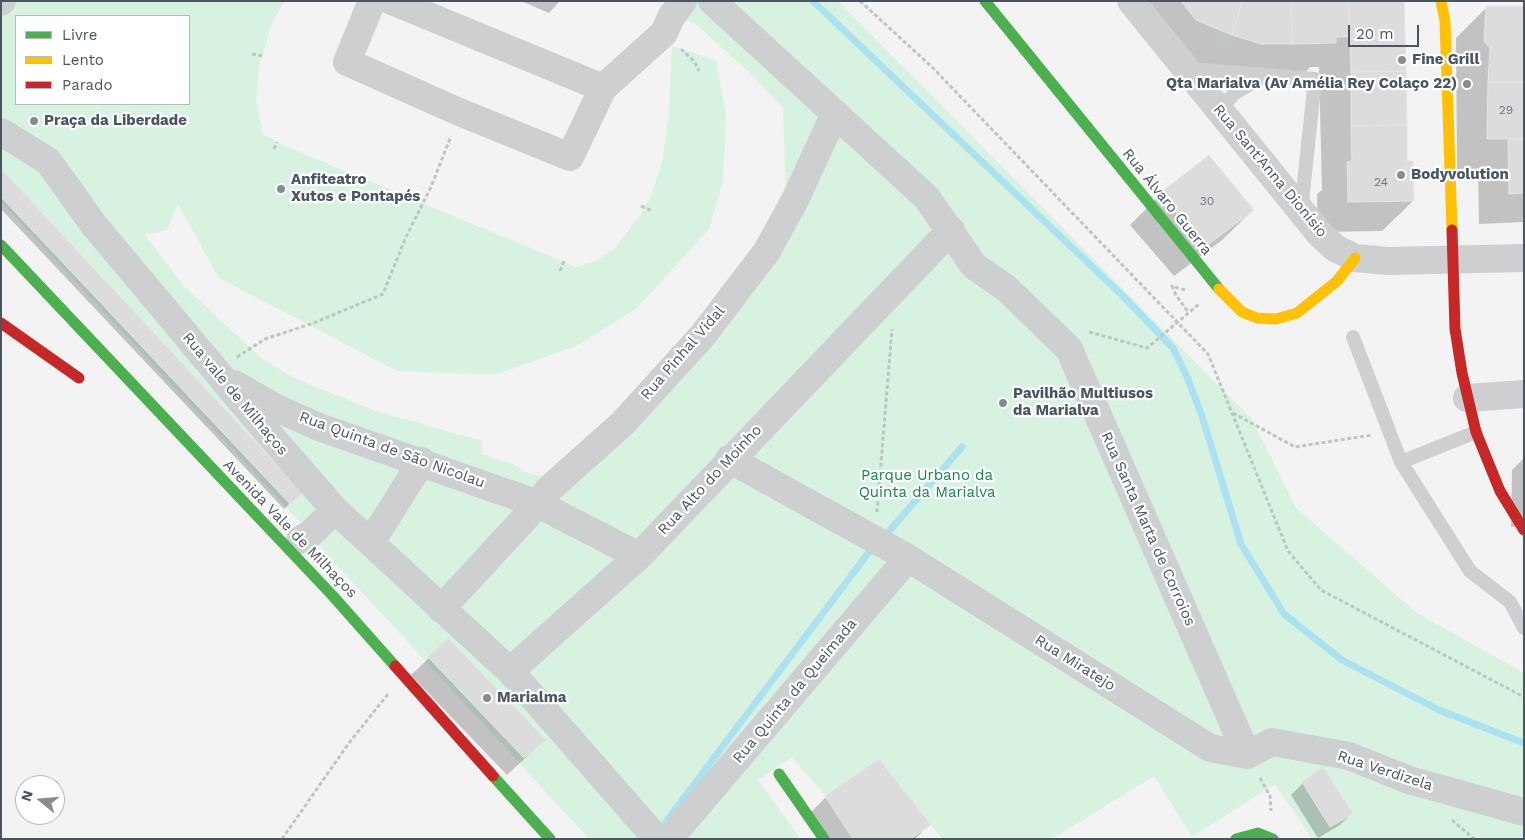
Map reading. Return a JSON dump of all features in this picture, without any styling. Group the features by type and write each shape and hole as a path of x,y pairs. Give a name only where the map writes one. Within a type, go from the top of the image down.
{"street":[{"path":"372,1 347,62 460,112 570,157 603,88 664,34 671,17 683,1"},
{"path":"392,1 603,88"},
{"name":"Rua Santa Marta de Corroios","path":"712,1 927,198 951,230 974,266 1006,288 1069,349 1247,755"},
{"name":"Rua Álvaro Guerra","path":"985,1 1230,302 1242,312 1257,318 1276,319 1297,313 1337,281 1355,258"},
{"name":"Rua Sant'Anna Dionísio","path":"1130,1 1301,212 1335,248 1355,258 1388,261 1524,258"},
{"path":"1441,1 1445,21 1455,329 1467,398 1476,432 1500,491 1524,530"},
{"name":"Rua Pinhal Vidal","path":"441,609 543,497 622,423 703,334 767,251 796,198 835,113"},
{"name":"Rua vale de Milhaços","path":"1,132 48,161 94,225 218,374 335,510 510,671 660,837"},
{"name":"Rua Alto do Moinho","path":"510,671 639,556 729,459 951,230"},
{"name":"Avenida Vale de Milhaços","path":"1,245 295,546 550,839"},
{"path":"1,323 79,378"},
{"name":"Rua Quinta de São Nicolau","path":"218,374 274,407 319,427 422,461 543,497 639,556"},
{"path":"1467,398 1524,394"},
{"name":"Rua Miratejo","path":"729,459 891,549 1210,748 1247,755"},
{"path":"371,542 422,461"},
{"path":"295,546 335,510"},
{"name":"Rua Quinta da Queimada","path":"660,837 891,549"},
{"name":"Rua Verdizela","path":"1247,755 1272,742 1349,756 1409,780 1524,812"},
{"path":"779,774 824,839"},
{"path":"1236,839 1258,833 1273,839"}],"lane":[{"path":"1185,69 1315,79 1301,212"},
{"path":"1219,110 1235,93 1266,76"},
{"path":"1353,337 1401,462 1470,571 1510,602 1524,628"},
{"path":"1401,462 1476,432"}],"path":[{"path":"860,1 932,67 1208,354 1288,551 1321,590 1524,697"},
{"path":"1224,34 1220,47 1225,49 1229,36"},
{"path":"252,54 264,56"},
{"path":"218,374 265,339 311,324 383,294 405,239 431,187 460,112"},
{"path":"274,149 277,142"},
{"path":"350,181 353,174"},
{"path":"641,206 653,211"},
{"path":"560,271 564,261"},
{"path":"1188,312 1172,286 1182,287 1189,292"},
{"path":"1088,332 1146,348 1203,301"},
{"path":"891,549 892,326"},
{"path":"1232,413 1295,446 1352,439 1389,431"},
{"path":"282,839 349,743 404,673"},
{"path":"1247,755 1270,796 1273,839"}],"green space":[{"name":"Parque Urbano da Quinta da Marialva","path":"1,1 284,1 270,28 259,69 256,100 263,134 285,146 576,267 597,261 615,248 641,214 651,196 662,162 669,114 672,46 716,60 726,114 723,182 709,229 636,309 576,346 495,375 397,371 219,278 178,204 167,230 145,235 184,286 261,358 296,379 376,411 482,441 482,454 513,464 525,472 544,477 586,446 720,300 786,201 783,108 755,78 698,26 666,8 667,1 838,1 1252,419 1296,508 1417,613 1524,673 1524,839 1312,839 1275,784 1192,837 1154,776 1052,839 942,839 879,759 825,796 792,757 758,780 801,839 589,839 324,551 301,523 1,202"}],"building":[{"path":"1181,1 1242,1 1232,35 1196,20"},
{"path":"1242,1 1291,1 1292,44 1261,44 1232,35"},
{"path":"1291,1 1349,1 1349,37 1336,37 1336,43 1292,44"},
{"path":"1349,1 1404,1 1406,71 1351,72"},
{"path":"1486,6 1524,6 1524,82 1488,82 1490,48 1484,41"},
{"path":"1406,71 1407,125 1351,126 1351,72"},
{"path":"1488,82 1524,82 1524,139 1487,139"},
{"path":"1407,125 1407,161 1413,161 1414,201 1348,202 1347,162 1352,161 1351,126"},
{"path":"1508,139 1524,139 1524,193 1509,194"},
{"path":"1209,155 1254,210 1205,247 1160,193"},
{"path":"1,169 303,493 290,504 1,197"},
{"name":"Marialma","path":"448,638 546,740 524,758 428,657"},
{"path":"879,759 931,825 910,839 853,839 825,796"},
{"path":"1323,767 1353,814 1330,827 1302,782"}],"waterway":[{"path":"813,1 1122,295 1173,348 1188,379 1202,416 1241,544 1284,614 1342,660 1439,710 1524,743"},
{"path":"885,536 962,447"},
{"path":"664,831 665,823 869,552"}],"traffic: fast":[{"path":"985,1 1219,289"},
{"path":"1,245 332,595 395,666"},
{"path":"779,774 824,839"},
{"path":"493,776 550,839"},
{"path":"1236,839 1258,833 1273,839"}],"traffic: slow":[{"path":"1441,1 1445,21 1452,230"},
{"path":"1219,289 1242,312 1257,318 1276,319 1297,313 1337,281 1355,258"}],"traffic: jam":[{"path":"1452,230 1455,329 1462,373 1476,432 1500,491 1524,530"},
{"path":"1,323 79,378"},
{"path":"395,666 493,776"}],"place":[{"name":"Fine Grill","path":"1402,60"},
{"name":"Qta Marialva (Av Amélia Rey Colaço 22)","path":"1467,84"},
{"name":"Praça da Liberdade","path":"34,121"},
{"name":"Bodyvolution","path":"1401,175"},
{"name":"Anfiteatro Xutos e Pontapés","path":"281,189"},
{"name":"Pavilhão Multiusos da Marialva","path":"1003,403"},
{"name":"Marialma","path":"487,698"}]}
